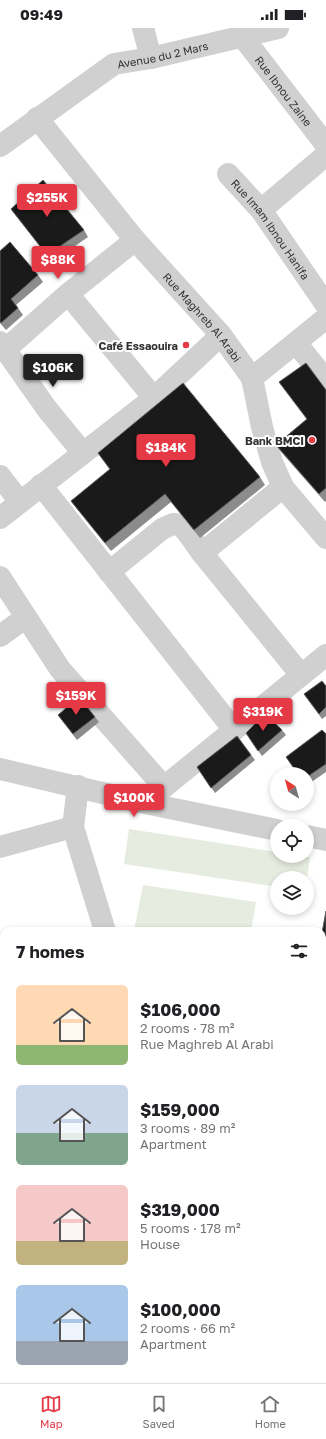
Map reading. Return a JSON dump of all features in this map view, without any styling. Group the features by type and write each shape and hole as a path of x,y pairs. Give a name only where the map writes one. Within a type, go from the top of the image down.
{"street":[{"path":"143,28 151,58"},
{"name":"Avenue du 2 Mars","path":"0,146 114,64 151,58 278,28"},
{"name":"Rue Ibnou Zaine","path":"242,36 326,145"},
{"name":"Rue Maghreb Al Arabi","path":"37,118 136,240 222,335 252,378 262,428 272,462 284,487 322,526"},
{"path":"261,210 326,155"},
{"name":"Rue Imam Ibnou Hanifa","path":"228,174 261,210 326,305"},
{"path":"83,453 48,409 3,346 136,240"},
{"path":"68,294 154,398"},
{"path":"252,378 326,318"},
{"path":"0,518 154,398 222,335"},
{"path":"296,343 326,380"},
{"path":"0,476 20,502"},
{"path":"41,485 234,730"},
{"path":"202,553 284,487"},
{"path":"109,572 162,529 173,524 180,525 301,675"},
{"path":"0,577 60,669 164,787"},
{"path":"0,636 26,618"},
{"path":"145,802 326,655"},
{"path":"0,769 270,829"},
{"path":"78,786 73,828 104,927"},
{"path":"0,848 73,828"},
{"path":"314,837 326,840"}],"shaded area":[{"path":"129,829 270,851 270,863 309,863 308,871 270,871 270,886 124,864"},
{"path":"143,885 256,902 252,927 135,927"}],"building":[{"path":"43,180 84,230 47,255 11,209"},
{"path":"10,242 38,275 11,299 18,308 1,323 0,251"},
{"name":"Bank BMCI","path":"306,363 326,390 326,488 319,494 276,445 307,419 279,382"},
{"path":"183,383 260,477 194,530 165,494 105,543 71,501 110,469 98,453"},
{"path":"322,681 326,686 326,707 319,714 304,694"},
{"path":"79,697 95,717 73,734 58,715"},
{"path":"265,714 282,730 258,751 246,733"},
{"path":"322,730 326,734 326,764 314,772 314,767 293,767 286,757"},
{"path":"237,736 251,755 211,788 197,767"},
{"path":"326,911 326,927 323,927"}],"place":[{"name":"Café Essaouira","path":"186,345"},
{"name":"Bank BMCI","path":"312,440"}]}
